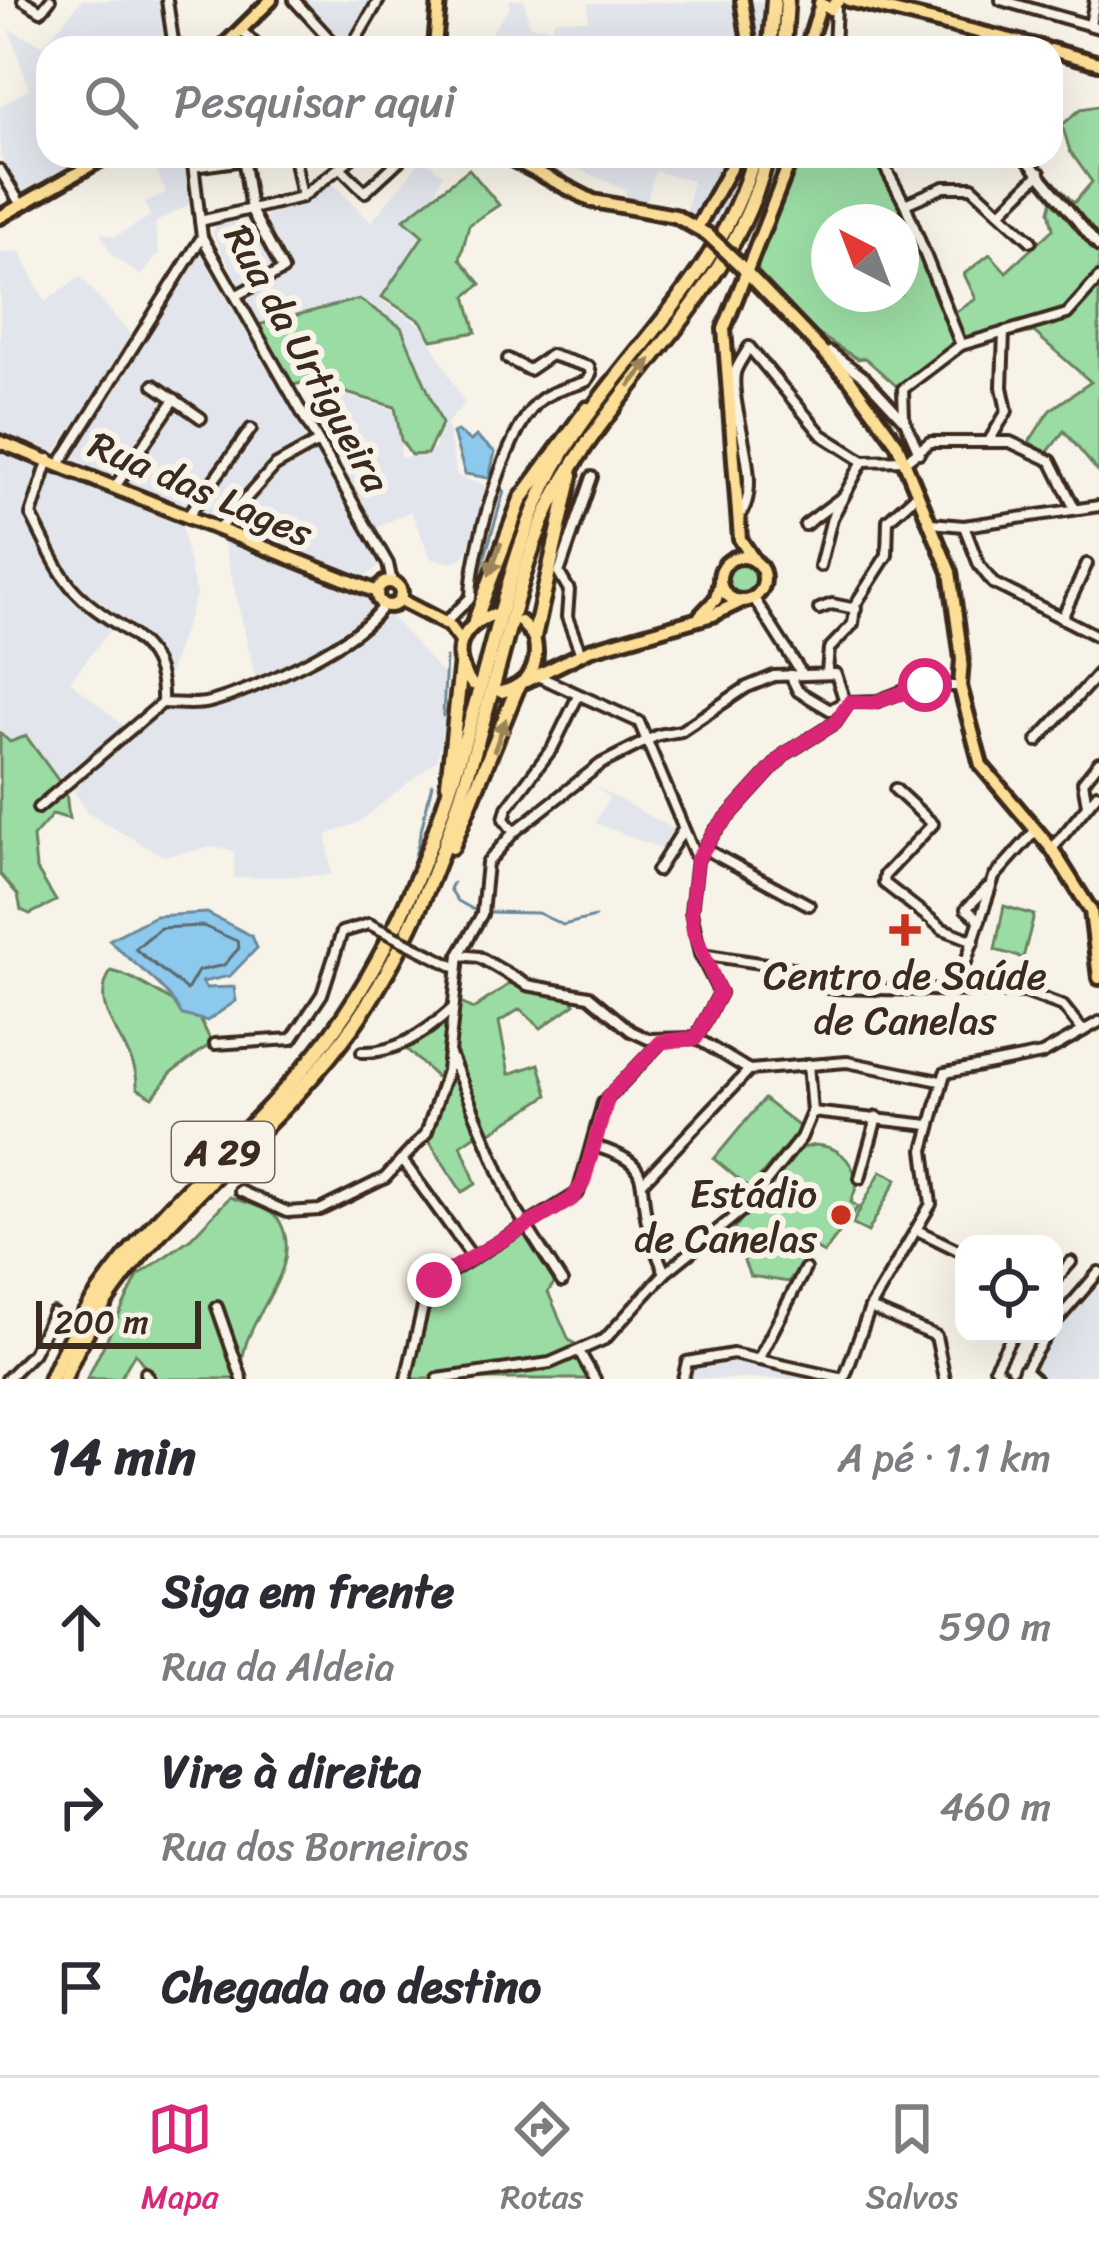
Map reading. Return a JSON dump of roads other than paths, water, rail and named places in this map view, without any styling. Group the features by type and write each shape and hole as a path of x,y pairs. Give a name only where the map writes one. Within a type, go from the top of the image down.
{"highway":[{"path":"771,36 774,0"},
{"path":"785,36 788,0"},
{"name":"A 29","path":"51,1379 74,1328 124,1254 266,1111 344,1016 410,901 449,792 539,496 597,400 713,253 733,217 750,168"},
{"name":"A 29","path":"64,1379 121,1277 160,1231 273,1121 353,1025 400,949 444,858 542,521 572,467 701,297 743,223 763,168"},
{"path":"473,623 520,499 556,444 597,400"},
{"path":"534,637 572,467"},
{"path":"449,792 460,666"},
{"path":"444,858 460,835 522,683"}],"main road":[{"path":"434,36 439,0"},
{"path":"739,0 747,36"},
{"path":"235,36 266,2"},
{"path":"817,36 838,4 995,36"},
{"path":"1063,53 1099,63"},
{"path":"0,217 85,168"},
{"path":"534,168 592,201 675,216 702,230 851,381 888,429 950,572 962,659 960,686 981,765 1052,849 1095,910 1099,978"},
{"path":"702,230 731,168"},
{"path":"692,620 716,599 720,579 740,539 724,329 742,267 787,168"},
{"name":"Rua das Lages","path":"0,442 190,513 377,592"},
{"path":"501,692 543,666 563,664 748,599 764,579 740,539"},
{"path":"732,559 754,560"},
{"path":"720,579 724,592 748,599"},
{"path":"400,600 400,589 392,582 377,592 383,605 400,600 447,624 460,640"},
{"path":"447,624 473,623 492,615"},
{"path":"521,622 534,637 543,666"},
{"path":"472,684 460,666 460,640 473,623"},
{"path":"522,683 543,666"}],"street":[{"path":"23,0 41,11 50,0"},
{"path":"167,0 172,36"},
{"path":"294,0 327,36"},
{"path":"359,36 379,0"},
{"path":"1000,0 1094,26 1095,0"},
{"path":"835,36 838,4"},
{"path":"241,30 247,36"},
{"name":"Rua da Urtigueira","path":"193,168 202,237 388,564 392,582"},
{"path":"237,295 284,270 251,210 245,168"},
{"path":"296,168 302,197"},
{"path":"200,221 302,197 340,168"},
{"path":"342,168 367,191 391,168"},
{"path":"887,168 961,345"},
{"path":"1036,168 1099,247"},
{"path":"0,170 21,205"},
{"path":"1002,211 1040,172"},
{"path":"905,203 961,185 981,192 1031,241"},
{"path":"162,703 163,683 151,650 73,589 31,515 55,460 202,237"},
{"path":"904,422 903,389 961,345 1067,314 1099,278"},
{"path":"794,323 865,378 904,422 919,453"},
{"path":"989,441 1007,411 1002,387 1004,332"},
{"path":"738,517 746,505 746,481 735,372 749,347 822,435 862,464 903,460 930,442 1010,442 1051,461 1075,509"},
{"path":"447,624 471,596 473,562 505,458 530,412 542,398 587,381 591,374 589,367 551,356 529,370 508,359"},
{"path":"154,385 202,418"},
{"path":"117,484 175,399"},
{"path":"190,513 251,429"},
{"path":"220,526 275,466 318,442"},
{"path":"805,525 842,496 862,464"},
{"path":"820,566 832,518 862,464"},
{"path":"581,654 567,617 569,590 559,574 592,478"},
{"path":"827,672 829,649 853,624 856,609 886,555 888,520 917,494"},
{"path":"931,523 964,526 1099,506"},
{"path":"964,526 990,580 1099,637"},
{"path":"1062,618 1088,564"},
{"path":"748,599 802,674"},
{"path":"819,609 832,604 856,609"},
{"path":"38,808 162,703 205,704 291,669 369,622 383,605"},
{"path":"543,666 560,688 639,722 697,860"},
{"path":"1036,740 1099,673"},
{"path":"240,1191 287,1212 320,1210 371,1187 404,1161 426,1134 449,1053 459,955 482,914 487,863 514,832 601,764 649,739 681,731 747,687 790,675 836,674 845,703 835,723 785,754 697,860 691,912 700,954 720,993 696,1038"},
{"path":"790,675 797,691 830,710 858,699 878,701 916,686 960,686"},
{"path":"514,832 504,819 507,808 554,747 578,696"},
{"path":"1087,805 1084,782 1099,762"},
{"path":"1052,849 1098,795 1084,782"},
{"path":"896,789 933,824 885,875 884,884 944,929 974,940"},
{"path":"657,871 683,830"},
{"path":"980,920 966,909 1035,831"},
{"path":"705,849 809,905"},
{"path":"958,989 991,885"},
{"path":"215,1044 292,1039 322,994 342,932 370,924 457,968"},
{"path":"700,954 792,968 828,988 982,990 1046,998 1067,1010 1084,1031"},
{"path":"459,955 478,957 527,985 589,996 631,1031 661,1042 696,1038 749,1070 874,1064 940,1081"},
{"path":"966,969 982,990"},
{"path":"362,1052 384,1052 426,1031 453,1008"},
{"path":"683,1379 687,1362 733,1354 844,1379 870,1308 931,1204 924,1150 940,1081 955,1068 1042,1054 1099,1022"},
{"path":"406,1379 424,1292 470,1255 526,1227 578,1192 603,1103 661,1042"},
{"path":"449,1053 526,1227 562,1282"},
{"path":"438,1379 550,1363 605,1339 665,1273 745,1208 805,1132 812,1112 808,1064"},
{"path":"644,1181 749,1070"},
{"path":"812,1112 929,1125"},
{"path":"860,1178 877,1117"},
{"path":"593,1146 625,1155 644,1181 646,1221 665,1273"},
{"path":"404,1161 470,1255"},
{"path":"917,1230 955,1249"},
{"path":"1063,1271 1071,1262"},
{"path":"758,1360 805,1269"},
{"path":"1063,1312 1099,1272"},
{"path":"217,1307 242,1379"},
{"path":"870,1308 936,1336 945,1379"},
{"path":"7,1379 33,1353 53,1313"},
{"path":"1007,1379 995,1367 1008,1343"},
{"path":"1018,1379 1041,1343"},
{"path":"580,1353 595,1379"},
{"path":"1024,1369 1035,1379"}],"water":[{"path":"453,433 471,441 476,436 495,452 489,478 465,474"},
{"path":"207,913 252,936 257,948 230,976 202,982 206,988 234,987 236,1001 207,1021 182,1015 157,983 109,940 155,916"}],"waterway":[{"path":"475,591 504,491 500,489"},
{"path":"443,716 446,658"},
{"path":"412,869 432,784"},
{"path":"453,883 450,889 458,901 476,911"},
{"path":"486,912 538,913 563,925 595,917"}],"place":[{"name":"Centro de Saúde de Canelas","path":"905,930"},
{"name":"Estádio de Canelas","path":"841,1215"}]}
